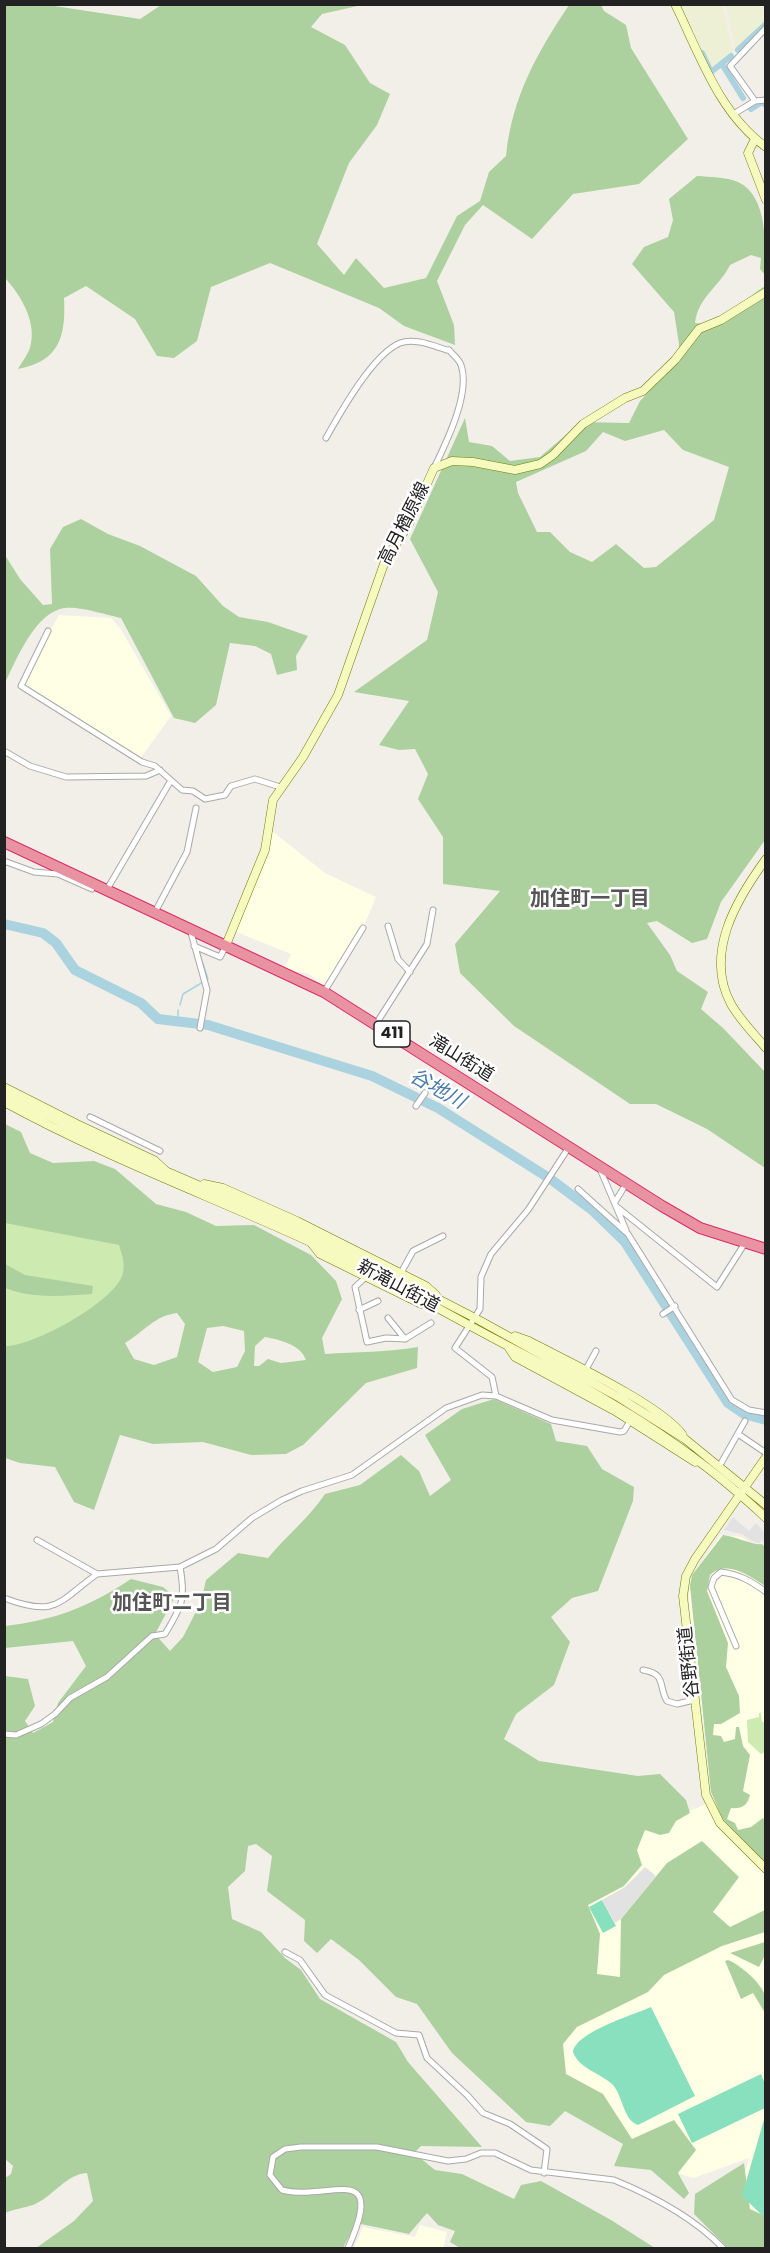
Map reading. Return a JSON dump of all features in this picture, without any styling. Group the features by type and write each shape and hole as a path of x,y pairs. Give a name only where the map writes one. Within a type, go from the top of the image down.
{"highway":[{"name":"滝山街道","path":"7,845 109,890 324,993 626,1184 700,1228 765,1249"}],"main road":[{"path":"675,4 732,115 754,139 765,147"},
{"path":"754,139 748,153 765,200"},
{"name":"高月楢原線","path":"226,945 265,850 273,800 303,757 338,695 385,561 409,524 434,468 452,461 473,462 515,470 540,464 553,455 583,424 615,404 643,391 675,360 699,329 750,303 765,292"},
{"path":"765,859 735,909 722,947 720,964 722,981 730,1002 765,1048"},
{"path":"4,1087 153,1160 168,1173"},
{"name":"新滝山街道","path":"4,1094 82,1134 316,1236 475,1318 628,1403 686,1439 720,1465 765,1505"},
{"name":"新滝山街道","path":"4,1102 93,1147 311,1243 508,1346 625,1410 712,1471 765,1518"},
{"path":"182,1179 241,1196 328,1235 429,1288 439,1299"},
{"path":"311,1243 320,1254 406,1298 442,1311"},
{"path":"496,1330 529,1341 585,1371 672,1423 686,1439"},
{"path":"508,1346 515,1357 630,1421 712,1471"},
{"name":"谷野街道","path":"765,1457 700,1550 684,1584 684,1606 706,1795 720,1823 765,1869"}],"street":[{"path":"755,101 730,66 765,28"},
{"path":"732,115 755,101 765,99"},
{"path":"327,438 353,392 392,348 408,342 448,349 460,362 462,370 460,394 456,423 434,468"},
{"path":"48,631 21,686 142,762 155,766 170,782 205,799 225,795 231,786 255,778 280,787"},
{"path":"4,751 30,766 66,777 146,776 160,770"},
{"path":"4,861 34,872 58,874 99,892 109,890 128,852 170,782"},
{"path":"155,912 187,852 196,808"},
{"path":"376,1024 427,944 433,910"},
{"path":"388,926 398,959 410,972"},
{"path":"324,993 363,928"},
{"path":"190,929 207,990 201,1028"},
{"path":"194,946 220,957 226,945"},
{"path":"416,1105 424,1094"},
{"path":"90,1117 160,1151"},
{"path":"131,1149 132,1138"},
{"path":"496,1396 492,1377 455,1348 480,1309 481,1277 491,1254 528,1210 569,1147"},
{"path":"598,1165 628,1234 732,1400 749,1410 765,1413"},
{"path":"616,1204 626,1184"},
{"path":"578,1189 628,1234"},
{"path":"616,1204 717,1287 746,1243"},
{"path":"401,1273 413,1251 442,1236"},
{"path":"366,1277 355,1287 367,1342 393,1338 405,1339 431,1323"},
{"path":"360,1310 378,1300"},
{"path":"664,1313 673,1307"},
{"path":"388,1318 405,1339"},
{"path":"585,1371 596,1352"},
{"path":"37,1540 97,1574 180,1567 216,1550 252,1518 282,1500 352,1475 446,1408 482,1395 496,1396 539,1416 576,1426 620,1432 624,1431 630,1421"},
{"path":"720,1465 745,1421"},
{"path":"738,1434 765,1453"},
{"path":"4,1734 16,1735 41,1724 56,1714 70,1698 106,1677 152,1636 165,1634 181,1608 185,1592 180,1567"},
{"path":"736,1646 711,1587 714,1578 721,1572 731,1573 744,1577 765,1592"},
{"path":"4,1598 29,1607 52,1606 71,1596 97,1574"},
{"path":"642,1670 652,1672 661,1681 667,1701 677,1704 694,1701"},
{"path":"285,1952 300,1960 325,1995 396,2033 419,2035 428,2058 483,2113 510,2124 547,2149 544,2173"},
{"path":"348,2248 362,2215 356,2194 346,2189 282,2190 272,2181 269,2169 273,2157 279,2152 301,2147 376,2147 448,2161 487,2152 495,2153 522,2167 544,2173 614,2180 668,2205 723,2248"}],"shaded area":[{"path":"680,5 722,5 733,52 712,70"},
{"path":"726,5 764,5 765,22 736,50"},
{"path":"59,615 111,618 120,628 171,716 139,760 21,683"},
{"path":"272,831 325,873 376,897 363,928 327,989 309,974 284,969 291,954 234,931 267,851"},
{"path":"733,1517 749,1531 756,1523 765,1533 765,1543 762,1540 759,1543 754,1542 742,1534 724,1530"},
{"path":"721,1535 742,1537 766,1554 765,2248 738,2198 749,2158 694,2178 647,2164 563,2076 560,2057 565,1902 645,1830 713,1801 689,1604 689,1586 692,1575"},
{"path":"645,1867 656,1876 621,1919 615,1923 602,1900 625,1887"},
{"path":"420,2225 447,2232 443,2248 354,2248 363,2227 415,2237"}],"green space":[{"path":"5,4 48,5 140,19 161,5 362,5 322,14 311,27 345,45 370,83 390,94 377,125 349,163 317,244 344,275 356,258 384,288 426,278 457,216 480,201 489,172 506,156 514,114 528,76 546,41 569,5 601,5 604,11 626,25 631,48 688,139 639,184 573,194 532,239 483,205 465,225 437,281 454,325 455,345 404,326 379,308 270,263 211,287 197,341 174,358 157,356 135,319 86,286 64,298 64,324 52,353 43,360 18,369 29,350 32,334 25,307 5,278"},
{"path":"697,176 733,180 748,189 755,199 760,210 765,237 765,275 760,269 761,258 751,255 730,265 700,306 695,323 714,321 732,311 765,286 765,840 721,902 707,939 692,943 657,921 647,923 670,955 677,971 708,992 701,1009 723,1028 765,1072 765,1168 707,1129 656,1104 630,1104 514,1026 460,973 455,944 500,891 443,884 443,837 418,799 428,774 415,749 399,750 379,745 409,701 354,692 427,640 438,592 410,539 465,418 469,442 492,446 510,461 540,457 581,422 629,423 640,401 678,361 679,344 674,312 632,264 644,247 668,237 673,220 669,199","holes":["664,430 683,450 729,467 714,520 656,567 644,568 616,544 592,562 570,552 550,532 537,532 518,493 516,482 586,451 603,432 625,441"]},
{"path":"81,519 108,534 140,546 196,576 223,606 239,617 268,622 308,636 296,656 297,670 277,675 271,654 255,646 230,643 216,705 195,723 174,718 121,618 85,609 65,608 55,611 36,627 21,650 5,683 5,555 20,579 43,605 52,604 50,549 63,527"},
{"path":"5,1124 21,1132 30,1153 53,1163 94,1161 115,1169 156,1204 186,1212 216,1226 254,1225 311,1255 336,1281 342,1299 322,1338 325,1354 418,1347 417,1368 366,1383 303,1445 286,1454 251,1455 203,1442 153,1444 120,1435 94,1510 74,1502 55,1467 20,1463 5,1458 5,1346 33,1339 70,1322 103,1298 115,1287 122,1276 124,1264 119,1245 5,1223","holes":["177,1313 185,1324 177,1357 154,1365 134,1359 125,1343 162,1317","223,1326 244,1331 245,1351 237,1367 213,1372 198,1362 207,1328","265,1337 277,1340 294,1346 306,1360 281,1363 268,1359 259,1366 254,1366 255,1346"]},
{"path":"4,1214 120,1235 148,1273 5,1367"},
{"path":"5,1264 25,1275 93,1286 92,1294 37,1295 5,1288"},
{"path":"494,1399 551,1424 556,1441 587,1446 602,1469 634,1487 633,1501 598,1591 572,1598 551,1617 570,1642 554,1685 516,1714 504,1739 539,1761 638,1776 660,1774 686,1800 690,1813 676,1821 669,1833 660,1835 645,1830 637,1850 642,1865 624,1886 588,1905 600,1934 597,1974 620,1977 621,1919 667,1863 702,1841 739,1877 713,1912 730,1927 765,1910 765,1932 722,1946 664,1975 648,1992 577,2027 563,2044 566,2074 603,2094 632,2139 674,2120 696,2150 678,2173 689,2193 684,2199 651,2170 614,2166 623,2144 565,2111 550,2126 526,2122 452,2053 417,2004 396,1997 359,1960 331,1939 317,1953 304,1941 305,1920 267,1891 272,1856 256,1844 248,1846 245,1871 228,1887 232,1919 261,1932 285,1958 301,1970 320,1999 396,2042 408,2062 482,2147 421,2146 414,2153 435,2170 462,2174 514,2199 521,2185 541,2181 611,2220 655,2248 460,2248 450,2242 455,2231 438,2225 427,2213 409,2234 356,2223 343,2248 36,2248 74,2221 93,2201 87,2173 79,2174 33,2205 5,2213 5,2178 11,2174 13,2166 4,2158 5,1676 28,1679 35,1706 25,1721 33,1733 53,1722 58,1703 86,1666 73,1641 5,1648 5,1626 40,1620 71,1611 131,1579 163,1587 175,1597 155,1634 170,1651 183,1637 201,1602 206,1580 238,1553 268,1558 325,1494 360,1485 401,1455 419,1471 430,1496 451,1480 425,1435 462,1409"},
{"path":"723,1535 762,1544 765,1547 765,1586 738,1571 724,1569 717,1570 710,1575 707,1591 728,1643 726,1667 739,1696 740,1713 721,1724 714,1724 713,1735 721,1736 724,1742 735,1739 736,1727 739,1727 743,1746 750,1755 743,1791 750,1795 749,1799 744,1806 731,1808 727,1819 735,1823 738,1830 751,1827 763,1818 765,1821 765,1863 722,1818 711,1792 690,1586 692,1575"},
{"path":"764,1712 761,1713 762,1722 765,1722 765,1752 761,1754 748,1742 747,1720 759,1717 759,1713"},
{"path":"602,1900 616,1926 603,1933 589,1907"},
{"path":"765,1942 765,1955 759,1967 730,1953"},
{"path":"728,1960 749,1974 762,1988 765,2013 753,1993 741,1999 725,1961"},
{"path":"651,2007 695,2096 638,2125 629,2118 613,2085 580,2063 573,2052 576,2045 594,2031"},
{"path":"761,2074 765,2084 765,2108 692,2143 678,2114"},
{"path":"765,2116 766,2218 742,2196"},
{"path":"744,2163 750,2209 765,2216 765,2248 728,2248 694,2214 695,2194"}],"waterway":[{"path":"738,50 766,24"},
{"path":"702,53 711,72 731,56"},
{"path":"722,64 743,98"},
{"path":"751,109 762,102 766,105"},
{"name":"谷地川","path":"4,924 43,933 56,943 75,970 141,1003 158,1019 208,1025 372,1076 438,1108 549,1178 592,1210 625,1242 728,1403 744,1414 766,1420"},
{"path":"199,952 208,979"},
{"path":"180,1005 183,994 203,982"},
{"path":"178,1010 178,1021"}],"district":[{"name":"加住町一丁目","path":"590,900"},
{"name":"加住町二丁目","path":"172,1604"}]}
